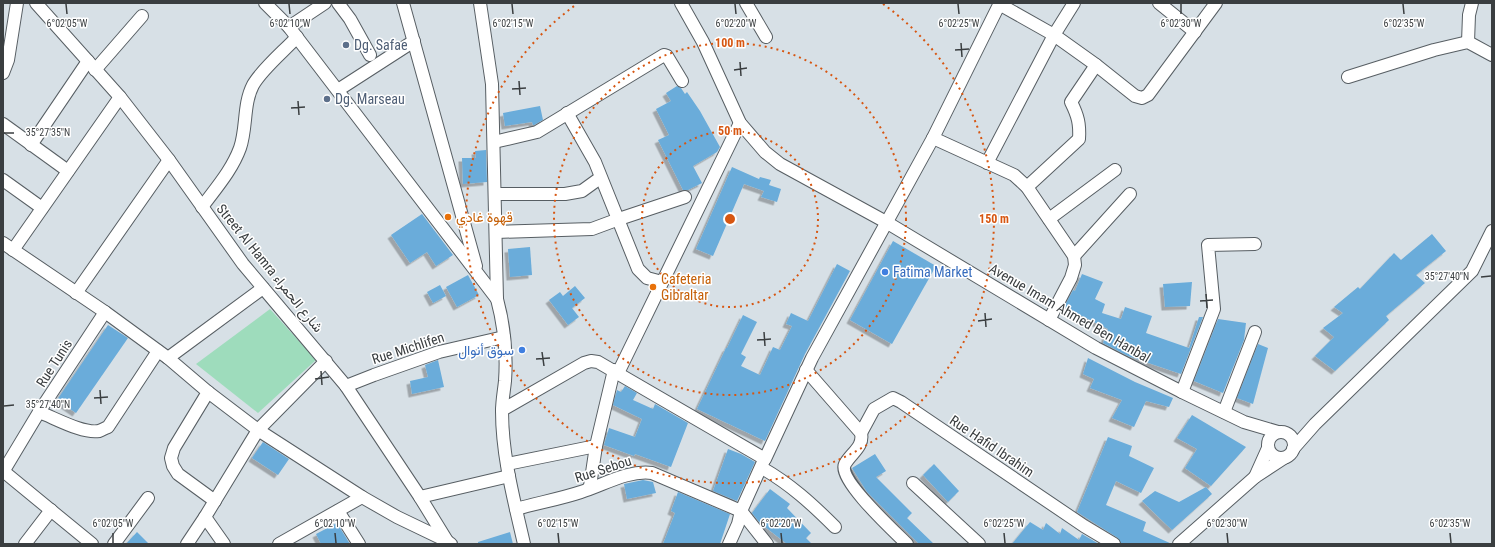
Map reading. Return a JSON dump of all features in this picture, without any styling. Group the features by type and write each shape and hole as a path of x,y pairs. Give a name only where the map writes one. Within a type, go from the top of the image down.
{"street":[{"path":"3,73 8,60 7,39 17,3"},
{"name":"Street Al Hamra شارع الحمراء","path":"36,3 120,97 169,160 243,264 346,386 449,543"},
{"path":"265,3 297,37 497,299"},
{"path":"289,27 325,3"},
{"path":"338,3 350,19 370,55"},
{"path":"403,3 478,273"},
{"path":"480,3 492,84 497,299 503,321 505,344 505,379 502,410 503,442 524,544"},
{"name":"Avenue Imam Ahmed Ben Hanbal","path":"681,3 703,42 740,123 765,152 780,164 886,222 1096,348 1244,422 1278,432"},
{"path":"746,3 766,37"},
{"path":"730,544 738,524 741,511 806,370 933,138 1000,3 1054,35 1096,65 1135,96 1142,98 1148,95 1216,3"},
{"path":"986,163 1054,35 1074,3"},
{"path":"1159,3 1195,32"},
{"path":"1468,42 1469,15 1472,3"},
{"path":"31,145 91,65 142,16"},
{"path":"202,207 233,165 240,146 252,86 297,37"},
{"path":"338,90 414,42"},
{"path":"1348,77 1434,50 1468,42 1492,55"},
{"path":"494,142 537,132 664,55 667,56 682,81"},
{"path":"1027,187 1079,139 1080,126 1076,111 1071,102 1096,65"},
{"path":"120,97 42,208 8,246 105,312 163,354 208,392 258,430 362,497 397,517 449,543"},
{"path":"567,113 595,162 600,178 619,219 638,269 647,278 662,282"},
{"path":"588,489 590,486 596,446 616,372 740,123"},
{"path":"3,124 68,171"},
{"path":"933,138 1014,175 1027,187 1074,256 1075,265 1070,278 1049,320"},
{"path":"76,293 169,160"},
{"path":"1049,219 1115,170"},
{"path":"495,194 565,194 582,192 600,178"},
{"path":"3,180 42,208"},
{"path":"1074,256 1130,194"},
{"path":"496,232 592,229 685,197"},
{"path":"1179,544 1255,477 1290,454 1315,424 1472,271 1492,231"},
{"path":"1182,392 1214,309 1208,245 1255,244"},
{"path":"39,412 75,427 91,431 100,431 108,427 163,354 263,288"},
{"name":"Rue Tunis","path":"3,471 39,412 105,312"},
{"path":"1224,412 1255,332"},
{"name":"Rue Michlifen","path":"346,386 439,352 504,337"},
{"path":"502,410 584,363 591,360 598,362 763,463 812,504 835,528"},
{"path":"187,544 258,430 326,361"},
{"path":"806,370 861,433 861,444 844,465 844,471 853,488 907,544"},
{"path":"208,392 174,448 171,458 173,466 178,474 215,501"},
{"name":"Rue Hafid Ibrahim","path":"861,433 874,410 893,398 1084,526 1114,544"},
{"name":"Avenue Imam Ahmed Ben Hanbal","path":"1244,422 1268,444"},
{"path":"1291,436 1315,424"},
{"path":"1255,477 1272,436 1278,432 1291,436 1294,442 1293,449"},
{"path":"1268,444 1271,454 1284,458"},
{"path":"420,497 508,470 596,446"},
{"path":"3,471 92,544"},
{"name":"Rue Sebou","path":"516,509 588,489 626,475 643,472 652,474 741,511"},
{"path":"913,483 978,544"},
{"path":"279,544 362,497"},
{"path":"114,544 148,498"},
{"path":"26,544 51,510"},
{"path":"338,511 359,544"},
{"path":"741,511 767,544"},
{"path":"205,517 224,544"}],"green space":[{"path":"270,309 316,360 258,413 196,364"}],"building":[{"path":"677,86 681,88 685,94 687,92 700,111 720,147 717,152 693,166 702,183 688,190 683,190 658,140 669,135 656,109 671,101 666,93"},
{"path":"540,106 543,120 534,125 532,122 505,126 503,113"},
{"path":"486,150 487,182 463,184 462,158 476,158 475,151"},
{"path":"732,167 759,179 760,177 771,180 769,185 781,189 777,202 761,197 764,191 744,184 713,256 696,249"},
{"path":"422,214 453,255 436,266 427,252 410,263 391,235"},
{"path":"1432,234 1446,251 1416,275 1425,283 1386,316 1389,320 1335,371 1315,356 1334,337 1323,328 1343,313 1334,307 1358,287 1360,289 1394,253 1401,260"},
{"path":"893,241 936,266 892,344 850,320"},
{"path":"530,247 532,275 510,277 508,249"},
{"path":"837,264 850,271 805,354 765,441 697,409 743,315 757,322 741,354 746,357 741,366 760,375 773,347 780,350 792,326 786,324 791,313 808,321"},
{"path":"1082,274 1103,282 1095,299 1105,304 1102,313 1121,319 1125,307 1152,316 1146,333 1189,348 1199,317 1203,317 1181,374 1128,356 1103,343 1108,329 1064,307 1073,290 1075,291"},
{"path":"468,275 479,295 457,307 446,287"},
{"path":"1192,282 1190,306 1165,307 1163,284"},
{"path":"440,285 446,296 433,303 427,292"},
{"path":"575,286 585,298 572,308 579,317 568,325 549,300 560,292 563,296"},
{"path":"1218,319 1246,323 1244,340 1223,393 1194,381"},
{"path":"108,325 128,338 76,413 57,400"},
{"path":"1258,344 1268,348 1253,404 1237,398"},
{"path":"1088,358 1135,382 1173,398 1169,407 1146,401 1134,427 1112,418 1122,400 1090,388 1094,379 1083,374"},
{"path":"438,360 444,387 412,394 410,381 428,377 425,365"},
{"path":"625,386 637,393 633,400 653,409 655,404 688,423 671,467 604,445 609,428 635,437 642,419 613,405 617,390 621,392"},
{"path":"1192,415 1246,447 1211,486 1185,468 1197,449 1177,438"},
{"path":"1108,437 1132,446 1129,456 1154,468 1141,493 1116,481 1106,505 1146,522 1143,531 1172,544 1121,544 1118,538 1077,512"},
{"path":"263,442 289,459 278,475 252,458"},
{"path":"728,449 755,462 737,501 713,491"},
{"path":"875,454 886,471 876,477 912,513 907,518 934,544 919,544 867,492 852,468"},
{"path":"934,464 959,491 948,502 923,475"},
{"path":"643,480 653,482 656,493 627,499 624,484"},
{"path":"1206,487 1212,494 1172,530 1142,501 1155,491 1179,502"},
{"path":"770,489 790,504 787,508 811,533 806,538 812,544 787,544 760,523 752,513"},
{"path":"678,492 730,514 720,544 663,544 675,513 671,511"},
{"path":"1030,522 1043,530 1046,523 1060,534 1062,528 1079,540 1082,534 1099,544 1012,544"},
{"path":"337,523 350,544 321,544 316,534"},
{"path":"137,532 149,544 126,544"},
{"path":"510,532 513,544 478,544 478,542"}],"place":[{"name":"Dg. Safae","path":"346,45"},
{"name":"Dg. Marseau","path":"327,99"},
{"name":"قهوة غادي","path":"448,217"},
{"name":"Fatima Market","path":"885,272"},
{"name":"Cafeteria Gibraltar","path":"653,287"},
{"name":"سوق أنوال","path":"522,350"}]}
